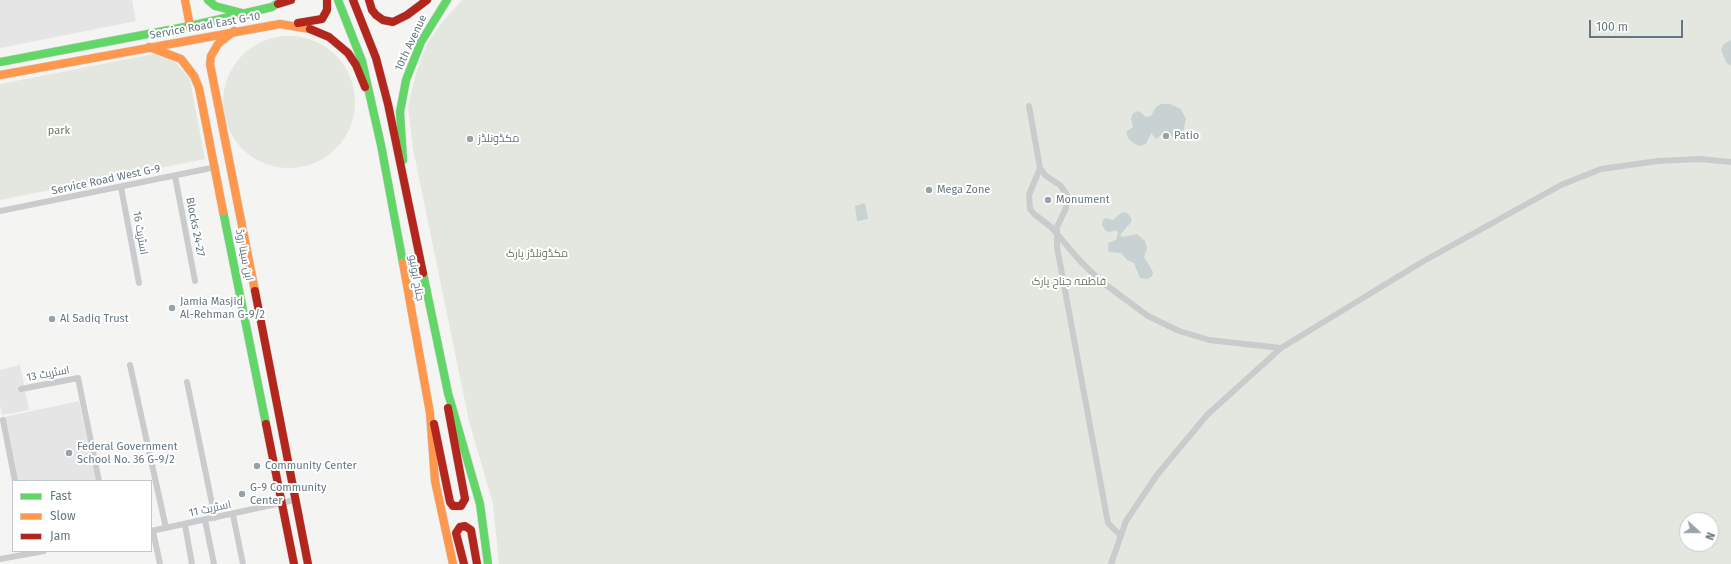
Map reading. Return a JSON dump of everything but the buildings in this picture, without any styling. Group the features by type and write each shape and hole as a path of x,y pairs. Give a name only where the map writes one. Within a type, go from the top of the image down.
{"main road":[{"path":"185,0 190,26"},
{"path":"208,0 215,6 246,14"},
{"name":"Service Road East G-10","path":"0,62 190,26 246,14 280,2 291,0"},
{"path":"289,25 318,21 322,19 327,10 327,0"},
{"name":"جناح ایونیو","path":"338,0 362,61 389,183 430,413 435,481 453,564"},
{"path":"369,0 372,10 376,15 383,20 393,22 407,15 427,0"},
{"name":"10th Avenue","path":"403,170 400,112 406,80 421,42 438,12 447,0"},
{"name":"جناح ایونیو","path":"354,3 376,58 403,170 448,393 480,504 488,564"},
{"name":"Service Road East G-10","path":"0,75 234,31 280,24 318,31 329,37 348,53 356,65 373,108"},
{"name":"ابن سینا روڈ","path":"234,31 218,44 211,56 210,64 308,564"},
{"name":"ابن سینا روڈ","path":"149,47 174,55 181,59 194,76 199,88 216,167 294,564"},
{"path":"430,413 437,435 450,502 453,506 461,506 466,499 448,406 448,393"},
{"path":"464,564 456,533 460,527 465,526 471,530 477,564"}],"street":[{"path":"1029,106 1040,168 1046,176 1060,185 1067,195 1066,208 1058,223 1057,234 1064,290 1108,523 1120,535"},
{"path":"1111,564 1120,535 1133,508 1157,475 1207,415 1282,348 1422,262 1561,185 1601,169 1658,160 1700,159 1731,162"},
{"name":"Service Road West G-9","path":"0,211 216,167"},
{"path":"1040,168 1029,195 1028,202 1034,214 1048,225 1102,282 1148,316 1179,331 1209,340 1282,348"},
{"name":"Blocks 24-27","path":"175,176 195,281"},
{"name":"اسٹریٹ 16","path":"121,187 139,283"},
{"path":"130,365 166,528"},
{"name":"اسٹریٹ 13","path":"21,389 78,378 99,480"},
{"path":"187,382 214,518"},
{"path":"3,420 15,480"},
{"name":"اسٹریٹ 11","path":"152,531 233,515 295,500"},
{"path":"233,515 243,564"},
{"path":"206,520 214,564"},
{"path":"185,524 192,564"},
{"path":"152,531 160,564"},
{"path":"0,559 29,552"}],"shaded area":[{"path":"0,0 132,0 136,21 0,48"},
{"path":"1731,40 1731,66 1726,62 1721,50 1724,44"},
{"path":"1161,104 1170,104 1181,109 1186,119 1183,132 1174,137 1164,133 1156,139 1151,133 1146,144 1139,146 1133,143 1128,138 1126,132 1133,127 1131,119 1133,113 1139,111 1146,117 1151,116 1156,107"},
{"path":"865,203 868,219 857,221 855,206"},
{"path":"1126,212 1132,221 1120,235 1123,237 1137,234 1145,241 1147,248 1144,257 1153,272 1152,276 1147,279 1140,278 1134,263 1127,260 1121,253 1109,252 1108,250 1108,243 1116,240 1118,233 1116,230 1109,232 1105,230 1102,225 1103,220 1106,218 1113,220 1121,213"},
{"path":"20,365 29,410 2,415 0,405 0,370"},
{"path":"79,401 96,480 12,480 0,418"}],"green space":[{"name":"فاطمہ جناح پارک","path":"462,0 1731,0 1731,564 499,564 493,504 469,421 413,149 408,106 417,70 427,44 443,21"},
{"path":"289,36 314,41 331,51 340,60 350,77 355,102 350,127 340,144 331,153 314,163 289,168 264,163 247,153 238,144 228,127 223,102 228,77 238,60 247,51 264,41"},
{"name":"park","path":"159,53 176,63 190,79 205,159 0,200 0,84"}],"traffic: fast":[{"path":"208,0 215,6 242,13"},
{"path":"0,62 190,26 272,7 283,0"},
{"path":"338,0 362,61 381,145 403,263"},
{"path":"403,160 400,112 406,80 421,42 447,0"},
{"path":"223,211 266,424"},
{"path":"423,273 448,393 480,504 488,564"}],"traffic: slow":[{"path":"185,0 190,26"},
{"path":"0,75 280,24 310,29"},
{"path":"234,31 218,44 211,56 210,64 255,291"},
{"path":"149,47 181,59 194,76 199,88 223,211"},
{"path":"403,263 430,413 435,481 453,564"}],"traffic: jam":[{"path":"278,4 291,0"},
{"path":"298,23 322,19 327,10 327,0"},
{"path":"353,0 376,58 388,104 423,273"},
{"path":"369,0 372,10 376,15 383,20 393,22 407,15 427,0"},
{"path":"310,29 329,37 348,53 356,65 365,87"},
{"path":"255,291 308,564"},
{"path":"434,424 450,502 453,506 461,506 465,499 448,408"},
{"path":"266,424 294,564"},
{"path":"464,564 456,533 460,527 465,526 471,530 477,564"}],"place":[{"name":"Patio","path":"1166,136"},
{"name":"مکڈونلڈز","path":"470,139"},
{"name":"Mega Zone","path":"929,190"},
{"name":"Monument","path":"1048,200"},
{"name":"Jamia Masjid Al-Rehman G-9/2","path":"172,308"},
{"name":"Al Sadiq Trust","path":"52,319"},
{"name":"Federal Government School No. 36 G-9/2","path":"69,453"},
{"name":"Community Center","path":"257,466"},
{"name":"G-9 Community Center","path":"242,494"}],"park label":[{"name":"مکڈونلڈز پارک","path":"537,254"}]}
